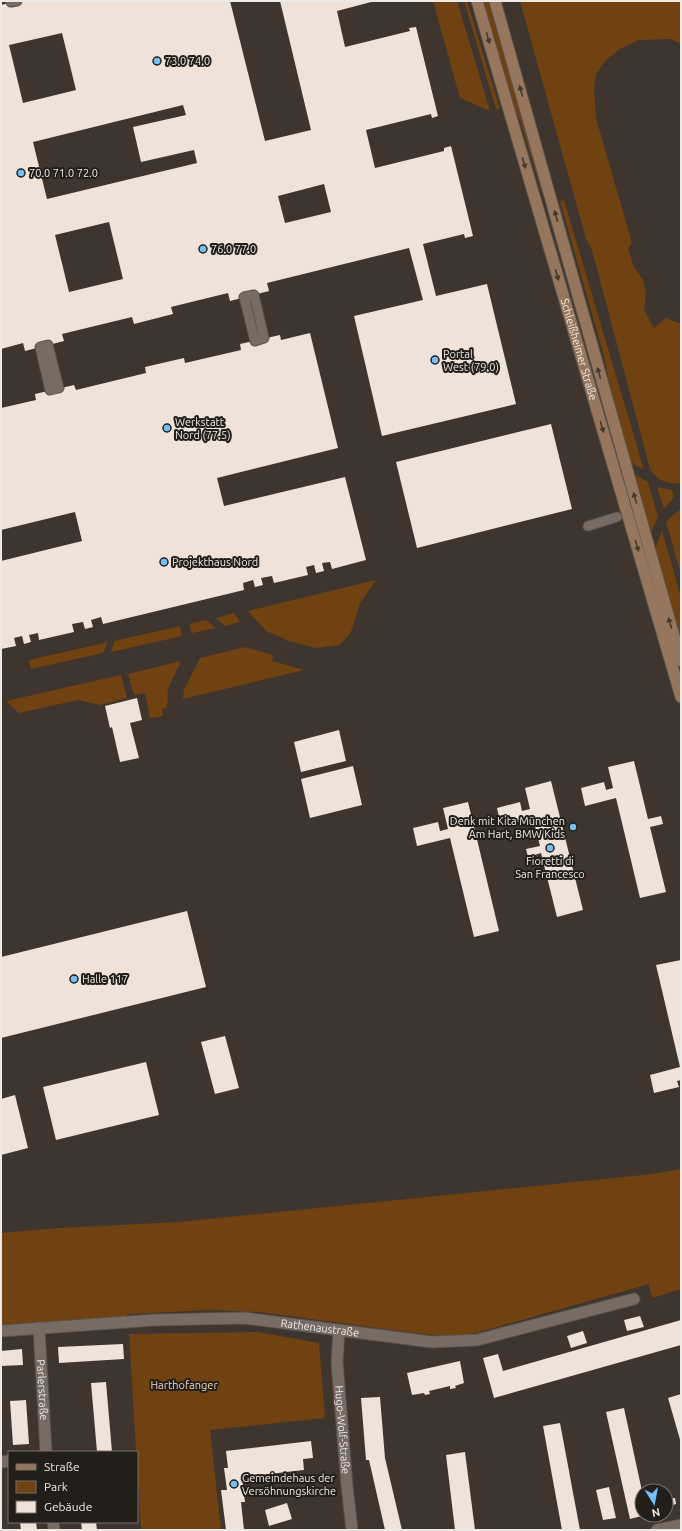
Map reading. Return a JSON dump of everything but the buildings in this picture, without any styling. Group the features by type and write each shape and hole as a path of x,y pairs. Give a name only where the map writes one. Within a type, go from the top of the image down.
{"main road":[{"name":"Schleißheimer Straße","path":"477,1 681,697"},
{"name":"Schleißheimer Straße","path":"495,1 681,661"}],"street":[{"path":"11,1 17,1"},
{"path":"588,526 617,517"},
{"name":"Rathenaustraße","path":"1,1331 156,1320 244,1318 398,1339 432,1342 465,1342 634,1299"},
{"name":"Parlerstraße","path":"39,1328 46,1451"},
{"name":"Hugo-Wolf-Straße","path":"339,1330 337,1362 352,1530"},
{"path":"657,1530 681,1525"}],"green space":[{"path":"433,1 457,1 490,111 460,98"},
{"path":"464,1 467,1 500,109 496,109"},
{"path":"480,1 490,1 545,193 542,193 521,123 507,88"},
{"path":"520,1 681,1 681,44 670,39 639,40 620,49 604,62 596,75 594,88 596,118 632,243 628,249 634,267 643,280 646,293 644,310 654,328 666,318 681,324 681,483 663,481 659,479 650,469 592,250 586,239"},
{"path":"564,200 644,470 628,458 611,395 604,356 560,201"},
{"path":"634,474 648,482 658,517 651,533 648,532"},
{"path":"657,487 672,490 674,497 664,509"},
{"path":"681,508 681,570 680,571 666,522"},
{"path":"662,531 681,597 681,645 656,560 655,549"},
{"path":"376,580 360,603 351,632 340,645 316,648 289,641 266,631 248,611"},
{"path":"234,613 240,622 225,626 216,618"},
{"path":"206,620 216,628 192,633 189,624"},
{"path":"180,626 182,636 111,652 114,641"},
{"path":"108,642 103,653 31,669 29,660"},
{"path":"245,647 273,655 272,661 304,670 183,699 184,690 200,658"},
{"path":"181,661 168,689 167,708 162,709 163,716 150,718 145,693 134,695 128,674"},
{"path":"121,675 127,698 100,705 78,700 19,713 6,701"},
{"path":"681,1169 681,1289 652,1298 649,1284 476,1333 446,1336 259,1312 211,1310 127,1314 127,1317 1,1325 1,1233 60,1228 179,1222 653,1174"},
{"name":"Harthofanger","path":"258,1332 319,1343 325,1418 210,1430 221,1530 141,1530 138,1451 136,1451 129,1334"}],"place":[{"name":"73.0 74.0","path":"157,61"},
{"name":"70.0 71.0 72.0","path":"21,173"},
{"name":"76.0 77.0","path":"203,249"},
{"name":"Portal West (79.0)","path":"435,360"},
{"name":"Werkstatt Nord (77.5)","path":"167,428"},
{"name":"Projekthaus Nord","path":"164,562"},
{"name":"Denk mit Kita München Am Hart, BMW Kids","path":"573,827"},
{"name":"Fioretti di San Francesco","path":"550,848"},
{"name":"Halle 117","path":"74,979"},
{"name":"Gemeindehaus der Versöhnungskirche","path":"234,1484"}]}
